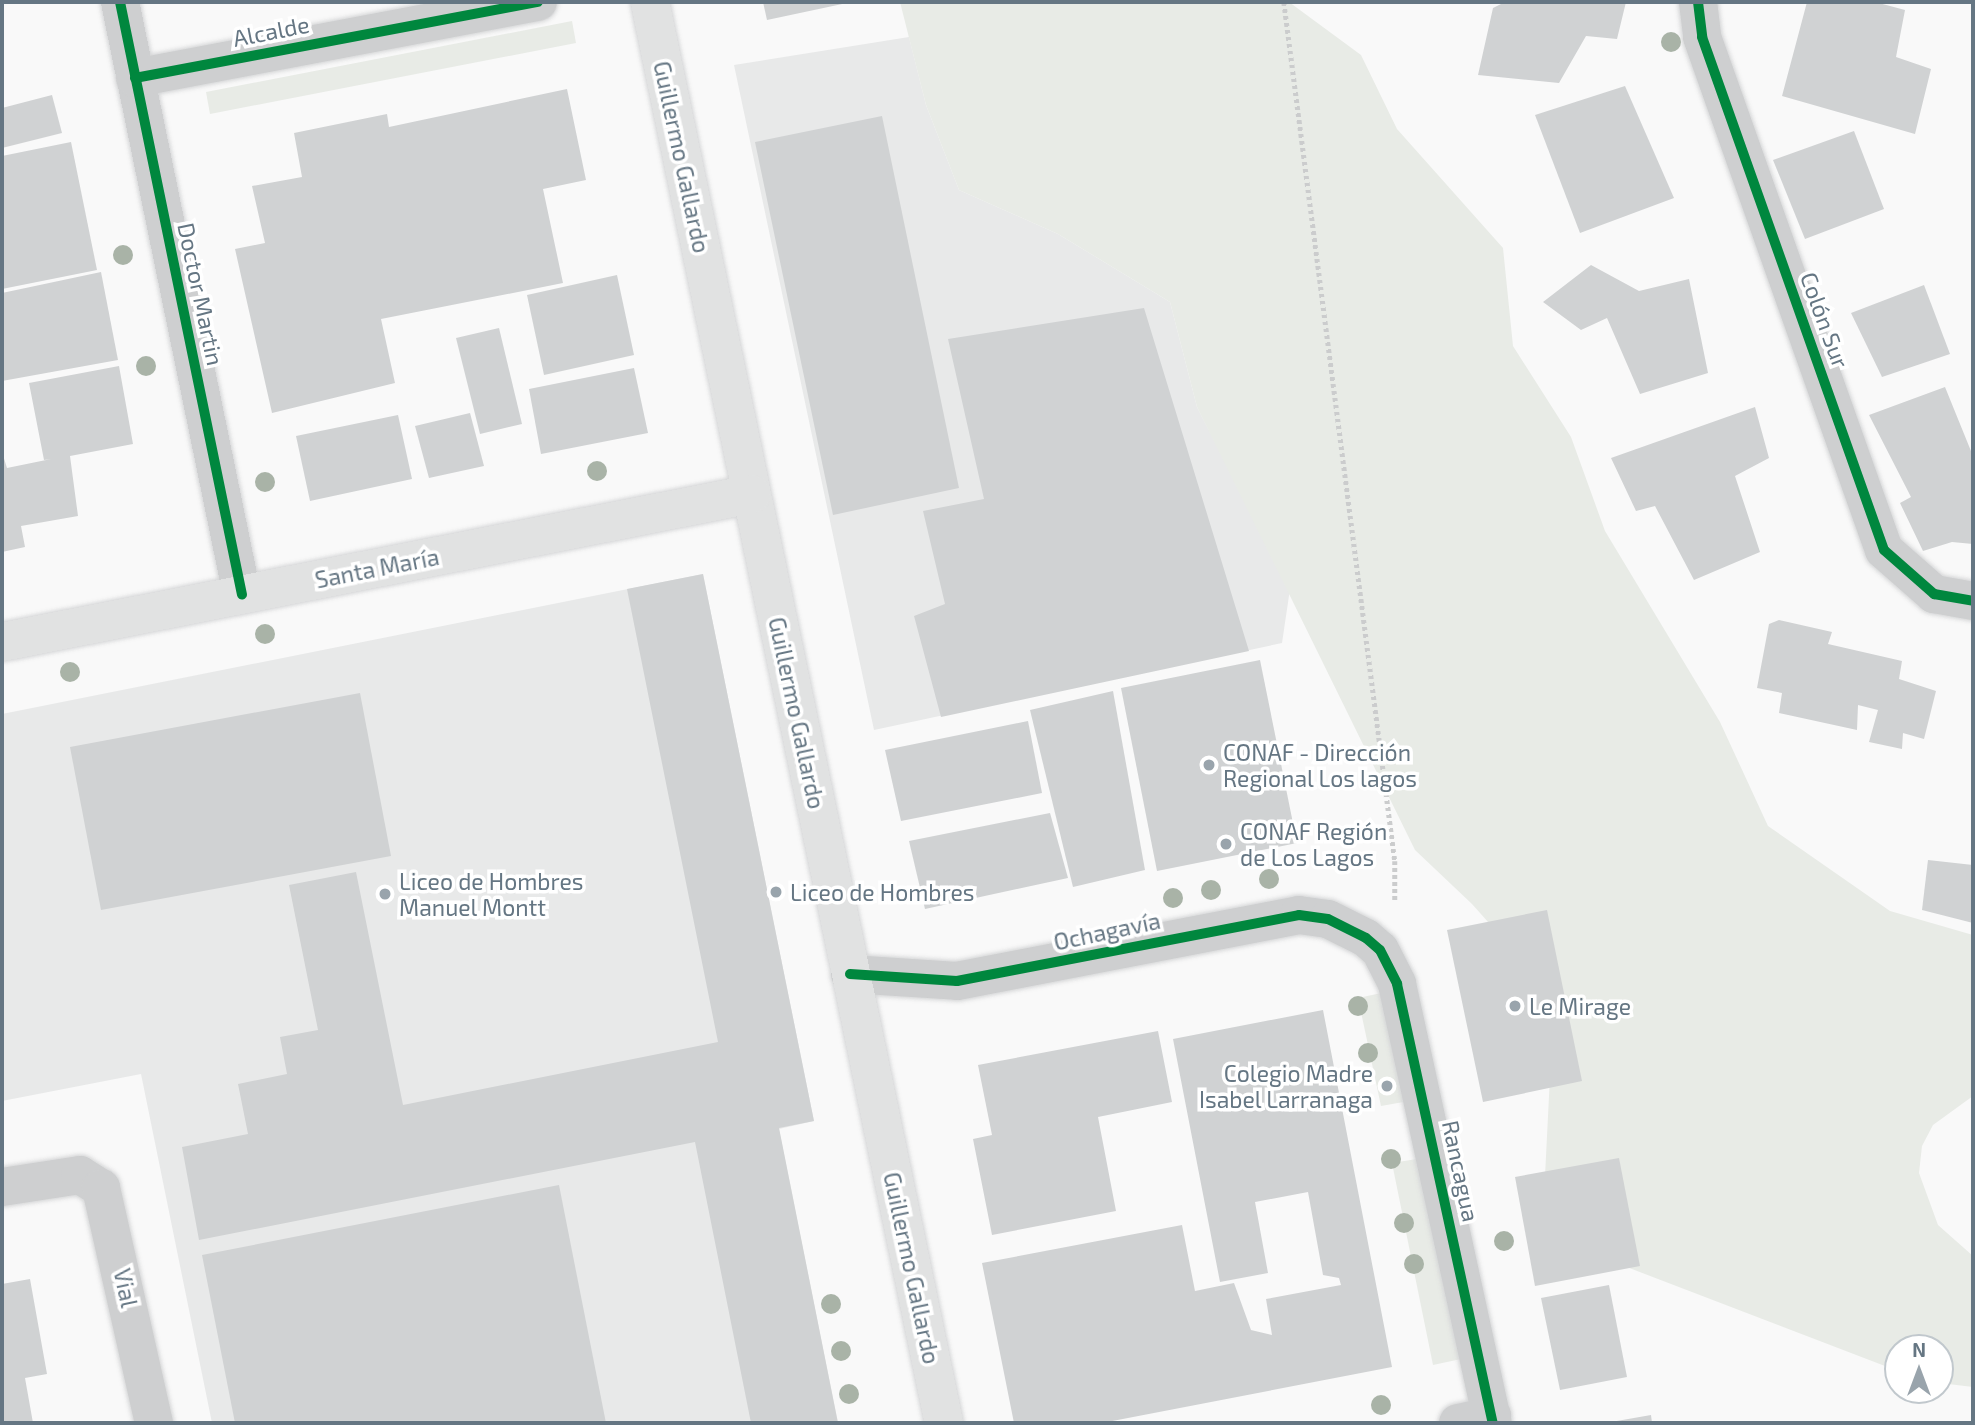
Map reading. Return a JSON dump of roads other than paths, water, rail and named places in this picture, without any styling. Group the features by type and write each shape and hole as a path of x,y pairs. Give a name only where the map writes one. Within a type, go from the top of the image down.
{"main road":[{"name":"Guillermo Gallardo","path":"650,2 944,1423"},
{"name":"Santa María","path":"2,642 751,494"}],"street":[{"name":"Doctor Martin","path":"120,2 242,594"},
{"name":"Alcalde","path":"135,78 538,2"},
{"name":"Colón Sur","path":"1698,2 1702,37 1884,550 1934,594 1973,601"},
{"name":"Ochagavía","path":"850,974 957,981 1299,915 1328,919 1366,938"},
{"name":"Rancagua","path":"1366,938 1380,950 1397,984 1481,1421"},
{"name":"Vial","path":"2,1187 69,1175 92,1181 107,1200 155,1423"}],"place":[{"name":"CONAF - Dirección Regional Los lagos","path":"1209,765"},
{"name":"CONAF Región de Los Lagos","path":"1226,844"},
{"name":"Liceo de Hombres","path":"776,892"},
{"name":"Liceo de Hombres Manuel Montt","path":"385,894"},
{"name":"Le Mirage","path":"1515,1006"},
{"name":"Colegio Madre Isabel Larranaga","path":"1387,1086"}]}
